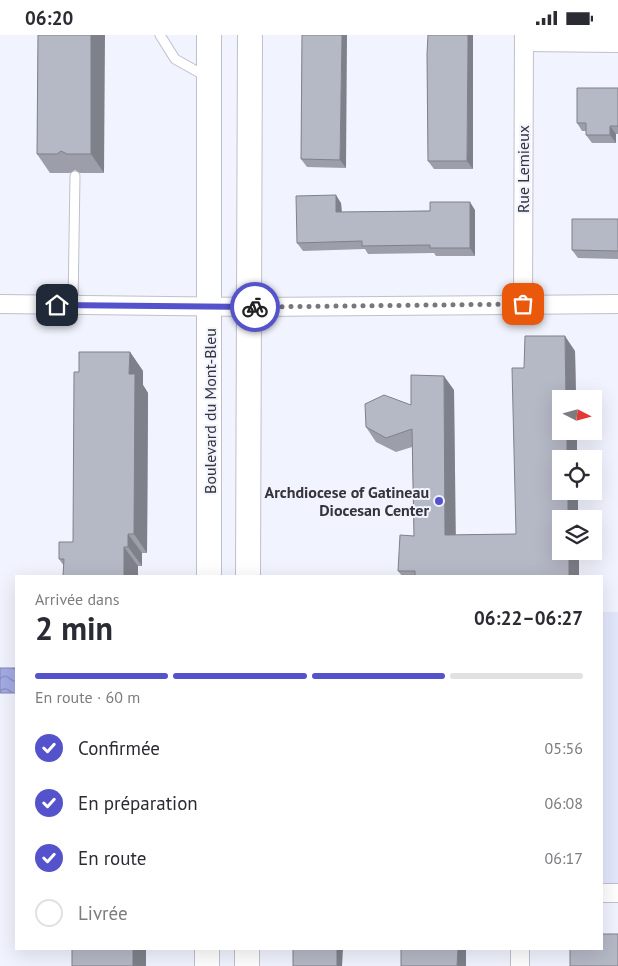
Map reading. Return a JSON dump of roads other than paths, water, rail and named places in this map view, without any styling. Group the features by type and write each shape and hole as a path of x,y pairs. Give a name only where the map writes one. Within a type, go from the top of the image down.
{"street":[{"name":"Boulevard du Mont-Bleu","path":"209,35 209,575"},
{"path":"248,575 250,35"},
{"path":"524,38 618,43"},
{"name":"Rue Lemieux","path":"523,304 524,38"},
{"path":"0,304 250,307 618,304"},
{"path":"603,893 618,893"},
{"path":"207,966 208,950"},
{"path":"247,950 247,966"},
{"path":"520,950 520,966"}],"lane":[{"path":"160,35 175,59 209,78"},
{"path":"73,305 75,176"}],"water":[{"path":"0,668 15,668 15,693 0,693"}],"place":[{"name":"Archdiocese of Gatineau Diocesan Center","path":"439,501"}]}
